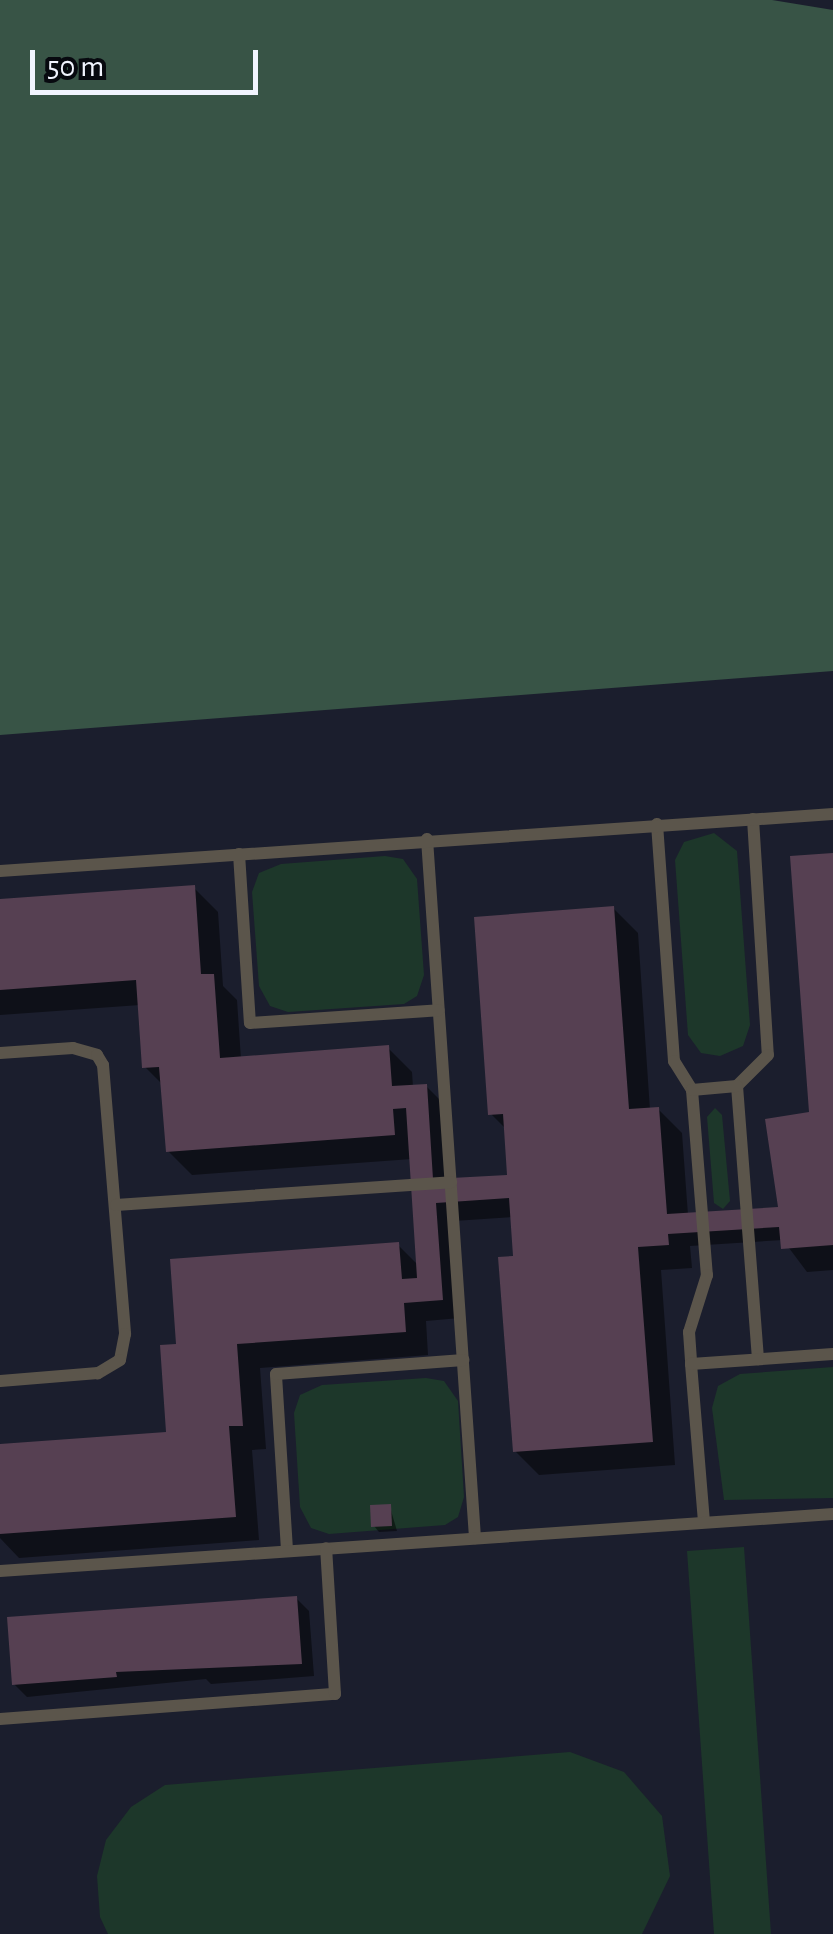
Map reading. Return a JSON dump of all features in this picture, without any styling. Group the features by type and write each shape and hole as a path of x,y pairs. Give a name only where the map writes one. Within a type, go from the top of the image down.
{"lane":[{"path":"0,871 833,814"},
{"path":"692,1090 737,1086 768,1055 753,818"},
{"path":"657,824 674,1061 692,1090 707,1275 689,1332 704,1522"},
{"path":"427,839 475,1538"},
{"path":"239,854 250,1023 438,1010"},
{"path":"0,1054 74,1048 97,1055 106,1079 125,1334 120,1360 98,1374 0,1381"},
{"path":"737,1086 758,1359"},
{"path":"116,1204 451,1182"},
{"path":"691,1364 833,1354"},
{"path":"287,1550 276,1374 463,1360"},
{"path":"0,1571 833,1514"},
{"path":"0,1719 334,1694 326,1548"}],"green space":[{"path":"0,0 772,0 833,10 833,671 0,735"},
{"path":"714,833 737,851 750,1025 743,1046 720,1056 701,1053 688,1035 675,860 684,842"},
{"path":"385,856 403,859 417,879 424,975 417,996 404,1004 288,1012 270,1006 259,986 252,892 259,873 281,864"},
{"path":"715,1108 722,1115 730,1201 723,1209 714,1203 707,1117"},
{"path":"833,1367 833,1498 724,1500 712,1408 718,1386 740,1374"},
{"path":"426,1378 444,1381 458,1401 464,1497 458,1517 445,1525 329,1534 311,1528 300,1507 294,1413 300,1395 322,1385"},
{"path":"744,1547 771,1934 714,1934 687,1551"},
{"path":"570,1752 624,1772 662,1816 670,1876 642,1934 108,1934 100,1917 97,1876 106,1840 131,1807 165,1785"}],"building":[{"path":"833,853 833,1245 781,1249 779,1227 668,1234 669,1245 638,1247 653,1442 513,1452 498,1257 513,1256 509,1198 436,1203 443,1300 404,1303 406,1332 237,1344 243,1426 229,1426 236,1517 0,1534 0,1444 166,1432 160,1345 176,1344 170,1259 399,1242 402,1279 417,1278 406,1108 393,1109 395,1135 166,1152 159,1067 142,1068 136,980 0,990 0,899 195,885 201,974 214,974 220,1058 389,1045 392,1086 427,1084 433,1179 507,1175 503,1114 488,1115 474,917 614,906 629,1109 659,1107 667,1214 778,1207 765,1119 809,1112 790,856"},
{"path":"391,1504 392,1526 371,1527 370,1505"},
{"path":"297,1596 302,1664 116,1672 117,1677 12,1685 7,1617"}]}
